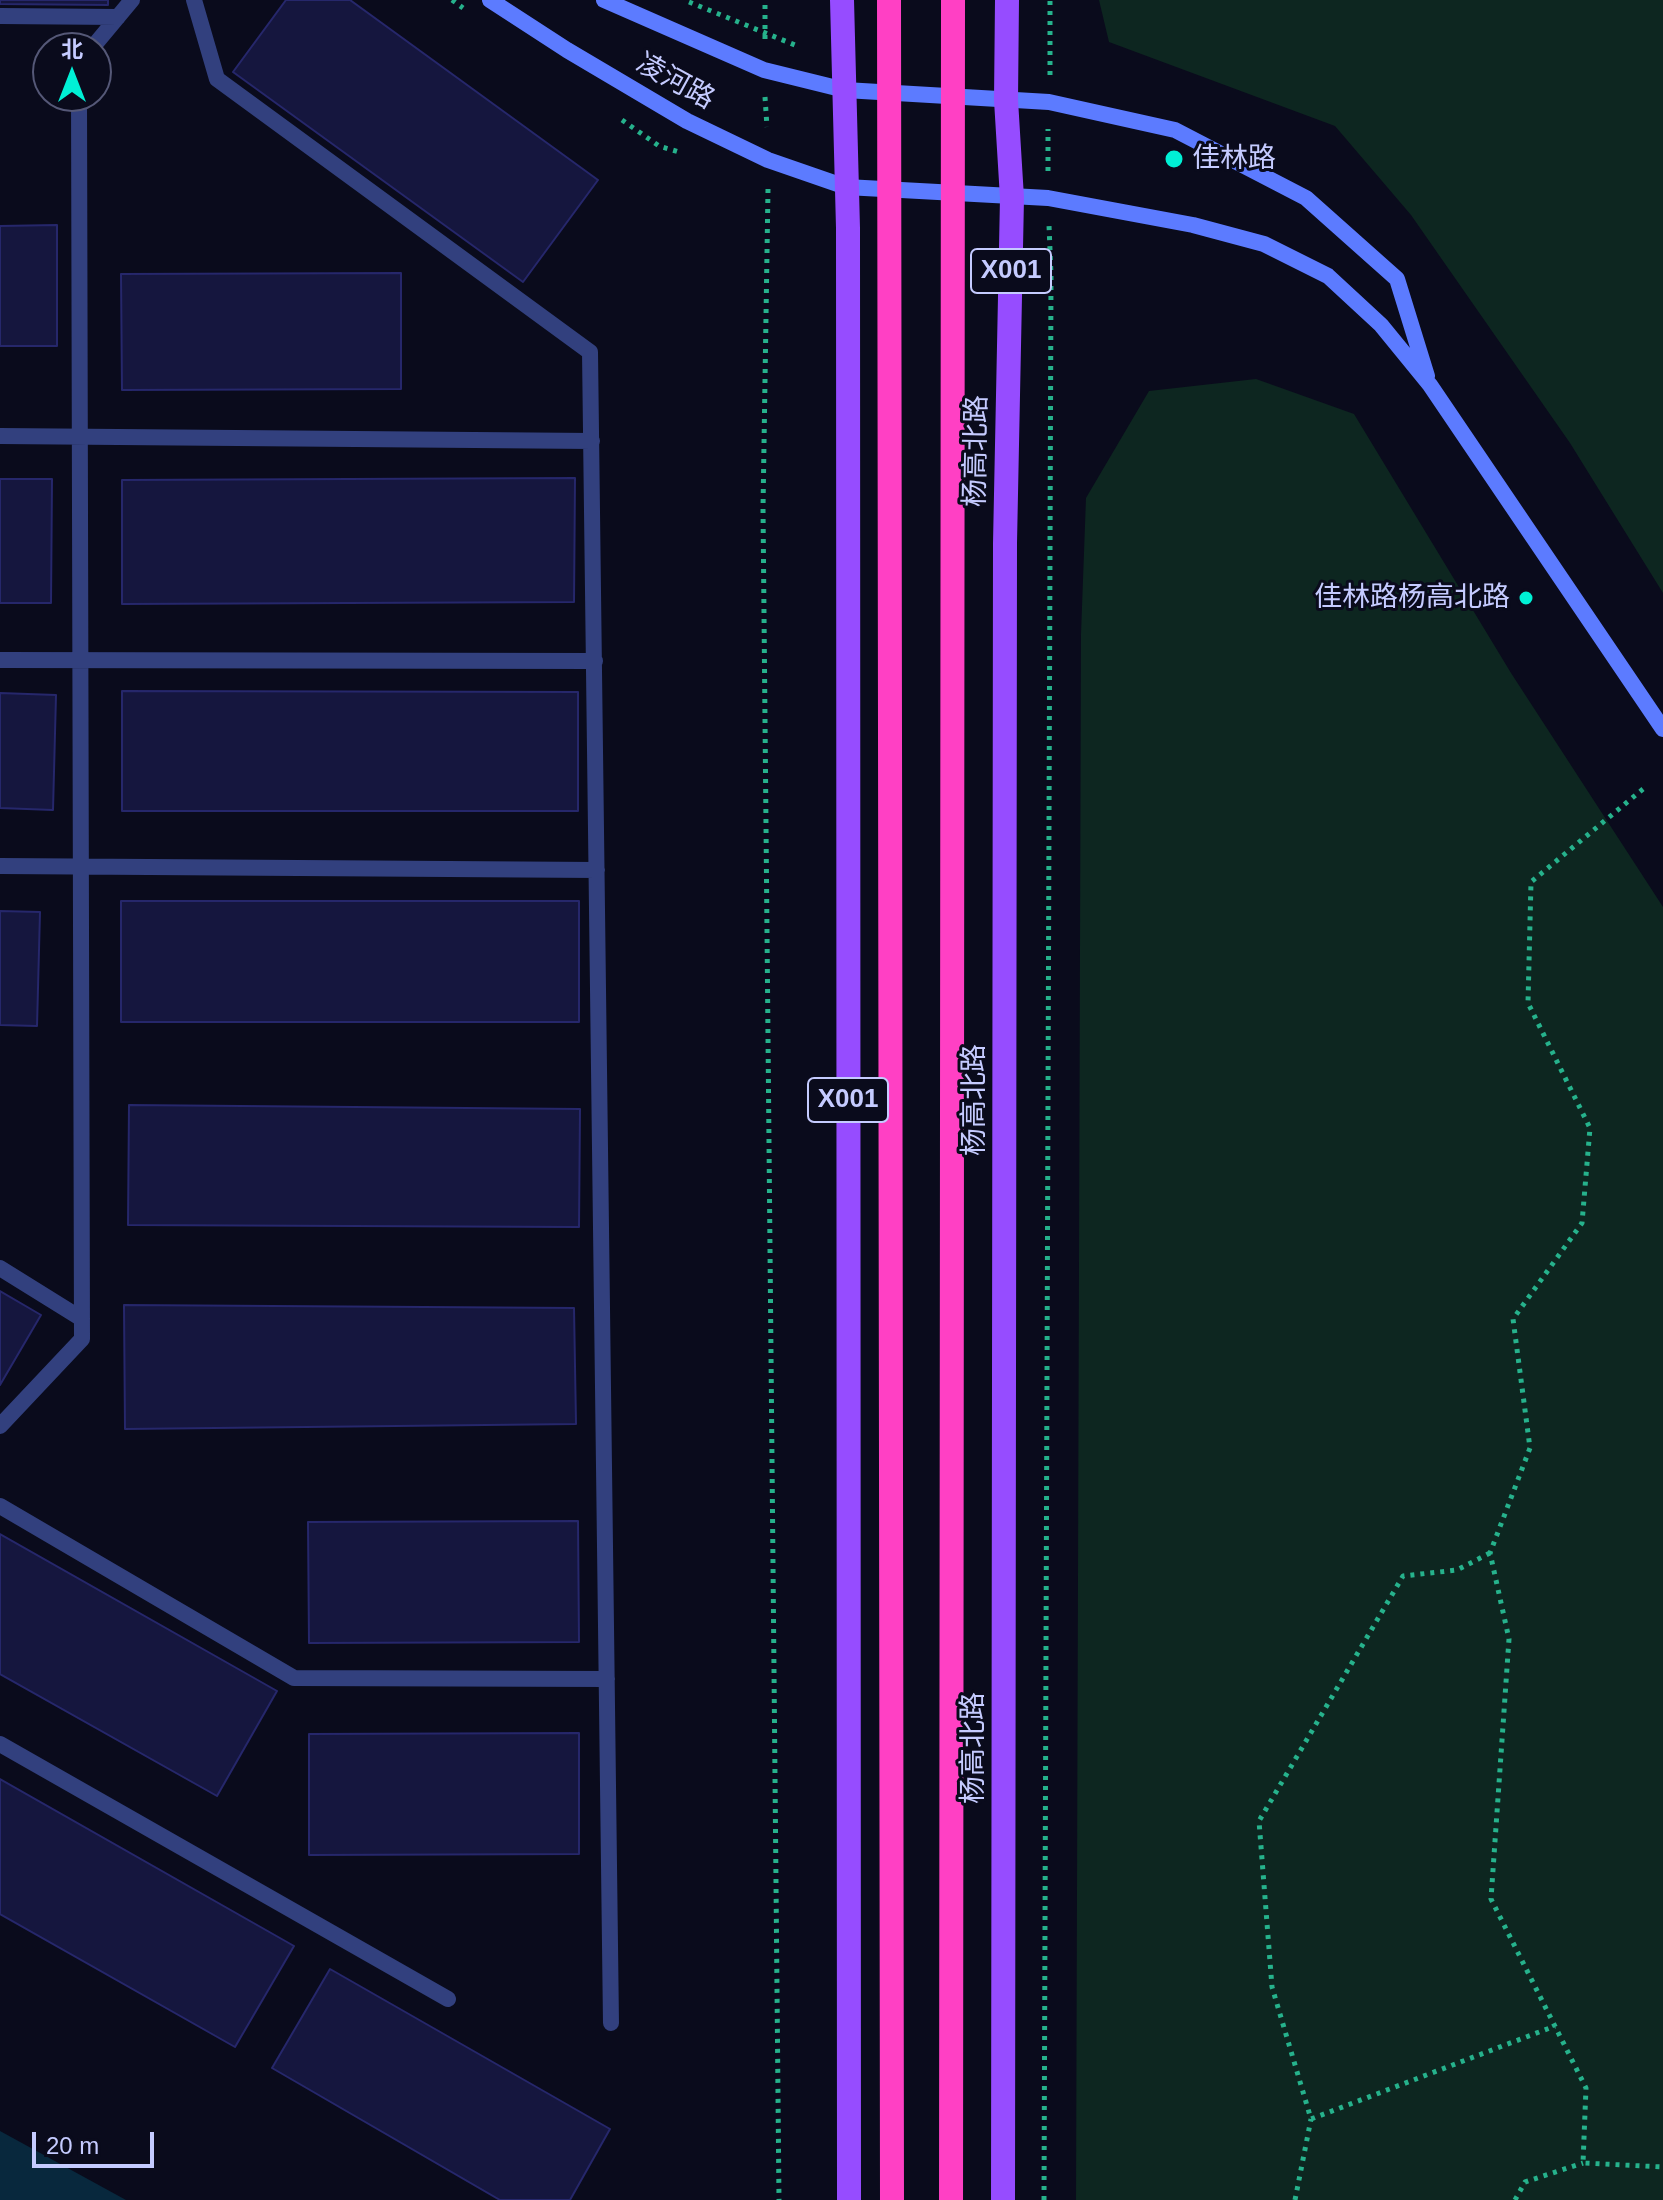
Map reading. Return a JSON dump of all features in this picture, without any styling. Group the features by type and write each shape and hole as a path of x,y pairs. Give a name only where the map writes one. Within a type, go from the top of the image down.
{"highway":[{"name":"X001","path":"889,0 892,2200"},
{"name":"杨高北路","path":"951,2200 953,0"}],"main road":[{"name":"X001","path":"842,0 848,228 849,2200"},
{"name":"杨高北路","path":"1003,2200 1005,543 1012,198 1006,100 1007,0"}],"street":[{"name":"凌河路","path":"490,0 687,121 768,160 846,187"},
{"name":"凌河路","path":"604,0 764,70 845,90"},
{"path":"845,90 1049,102 1175,130 1306,198 1397,279 1430,385"},
{"path":"846,187 1048,198 1193,225 1264,244 1328,276 1381,325 1430,385 1663,729"}],"lane":[{"path":"105,32 132,0"},
{"path":"194,0 217,79 590,352 611,2023"},
{"path":"0,16 118,17"},
{"path":"0,1426 82,1339 79,112"},
{"path":"0,436 592,441"},
{"path":"0,660 595,661"},
{"path":"0,866 597,870"},
{"path":"0,1268 82,1319"},
{"path":"0,1506 294,1678 607,1679"},
{"path":"0,1744 448,1999"}],"path":[{"path":"765,0 768,160 763,508 779,2200"},
{"path":"1044,2200 1050,0"},
{"path":"1583,2163 1586,2088 1491,1899 1509,1639 1490,1553 1530,1448 1513,1319 1582,1223 1590,1128 1528,1003 1531,882 1643,789"},
{"path":"1295,2200 1311,2119 1272,1987 1259,1821 1403,1576 1457,1570 1490,1553"},
{"path":"1311,2119 1555,2026"},
{"path":"1515,2200 1525,2182 1583,2163 1663,2167"}],"green space":[{"path":"1099,0 1663,0 1663,593 1570,443 1411,215 1335,126 1109,42"},
{"path":"1256,379 1354,414 1511,673 1663,907 1663,2200 1076,2200 1081,634 1086,498 1149,391"}],"water":[{"path":"0,2131 126,2200 0,2200"}],"building":[{"path":"0,0 108,0 108,5 0,4"},
{"path":"286,0 350,0 598,180 523,282 233,72"},
{"path":"57,225 57,346 0,346 0,226"},
{"path":"401,273 401,389 122,390 121,274"},
{"path":"575,478 574,602 122,604 122,480"},
{"path":"0,479 52,479 51,603 0,603"},
{"path":"122,691 578,692 578,811 122,811"},
{"path":"0,693 56,695 53,810 0,808"},
{"path":"121,901 579,901 579,1022 121,1022"},
{"path":"0,911 40,912 37,1026 0,1025"},
{"path":"129,1105 580,1109 579,1227 128,1225"},
{"path":"0,1291 41,1315 0,1385"},
{"path":"124,1305 574,1308 576,1424 125,1429"},
{"path":"578,1521 579,1642 309,1643 308,1522"},
{"path":"0,1534 277,1691 217,1796 0,1674"},
{"path":"579,1733 579,1854 309,1855 309,1734"},
{"path":"0,1779 294,1946 235,2047 0,1914"},
{"path":"330,1969 610,2129 570,2200 500,2200 272,2068"}],"place":[{"name":"佳林路","path":"1174,159"},
{"name":"佳林路杨高北路","path":"1526,598"}]}
